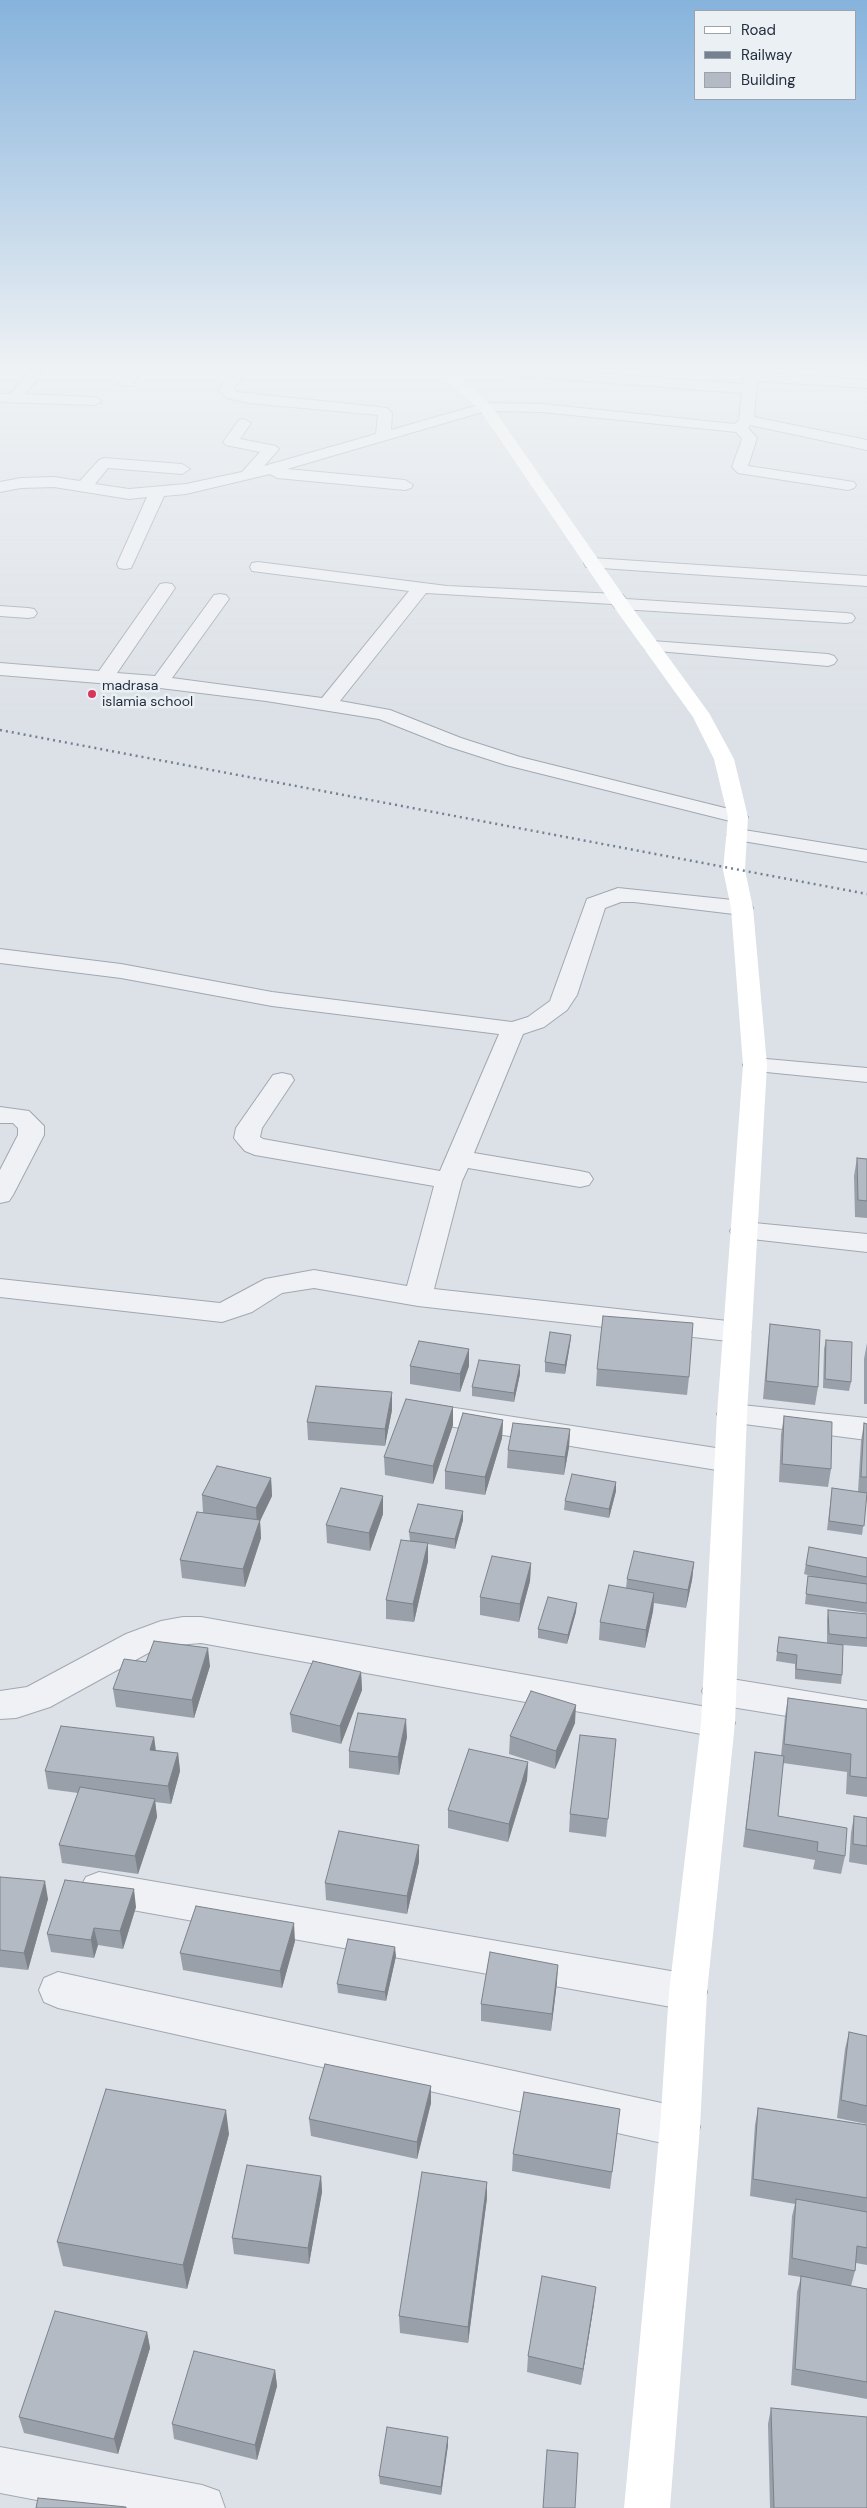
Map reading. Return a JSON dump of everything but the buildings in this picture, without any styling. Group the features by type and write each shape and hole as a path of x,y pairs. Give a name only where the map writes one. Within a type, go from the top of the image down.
{"main road":[{"path":"541,488 619,602 702,717 720,751 731,783 738,826 734,870 742,908 755,1065 729,1461 718,1707 688,1992 680,2128 647,2508"}],"street":[{"path":"89,488 121,494 157,493 183,488"},
{"path":"125,564 157,493"},
{"path":"592,563 867,581"},
{"path":"258,567 466,593 846,618"},
{"path":"104,678 166,588"},
{"path":"328,704 422,588"},
{"path":"160,682 220,599"},
{"path":"0,611 28,613"},
{"path":"652,646 828,660"},
{"path":"0,669 160,682 328,704 383,714 454,742 512,761 738,826 867,856"},
{"path":"0,956 121,971 272,999 513,1029 536,1022 559,1005 565,995 595,904 618,895 634,895 742,908"},
{"path":"418,1297 453,1170 513,1029"},
{"path":"755,1065 867,1075"},
{"path":"282,1080 249,1128 246,1138 254,1145 264,1149 453,1170 580,1179"},
{"path":"0,1115 20,1116 31,1126 31,1135 0,1195"},
{"path":"744,1231 867,1243"},
{"path":"0,1288 213,1313 232,1310 275,1285 299,1280 331,1281 418,1297 737,1332"},
{"path":"429,1414 729,1461"},
{"path":"732,1414 867,1429"},
{"path":"0,1705 16,1704 38,1697 138,1643 161,1634 183,1630 201,1630 718,1707 867,1715"},
{"path":"68,1883 688,1992"},
{"path":"58,1990 680,2128"},
{"path":"0,2470 202,2508"}],"railway":[{"path":"0,730 867,894"}],"place":[{"name":"madrasa islamia school","path":"92,694"}]}
